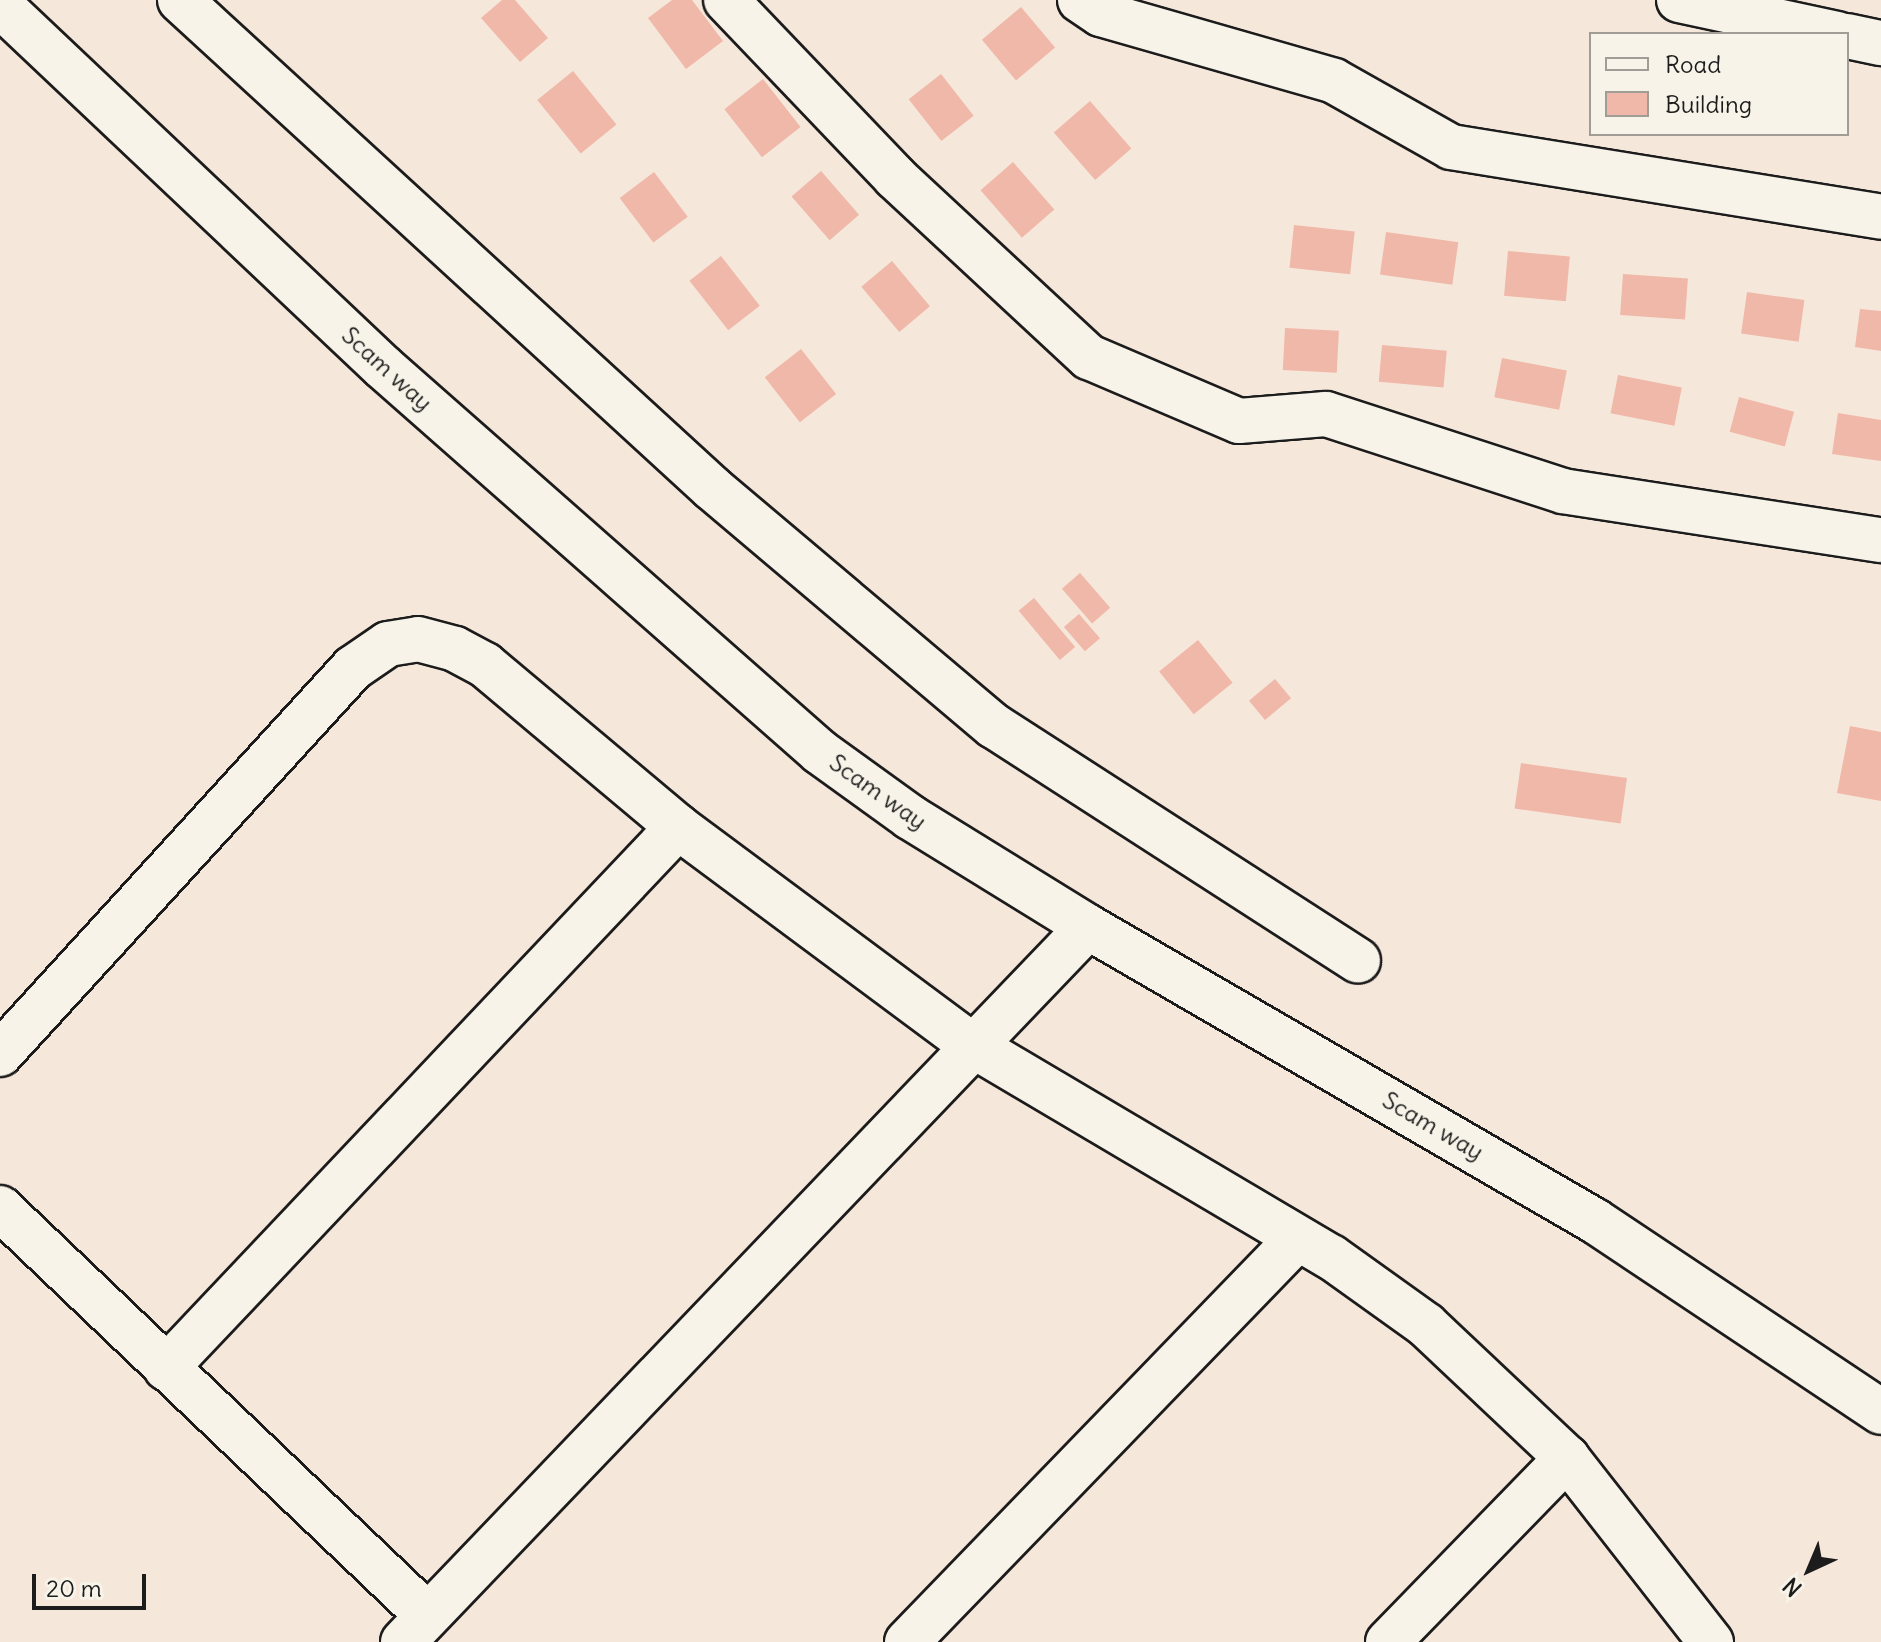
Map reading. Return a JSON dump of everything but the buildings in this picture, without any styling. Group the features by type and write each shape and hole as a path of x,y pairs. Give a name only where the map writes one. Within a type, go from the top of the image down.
{"street":[{"path":"180,0 712,488 994,726 1358,961"},
{"path":"726,0 895,177 1089,357 1239,421 1326,414 1563,491 1881,540"},
{"path":"1080,0 1101,14 1334,81 1451,147 1881,217"},
{"path":"1679,0 1828,32"},
{"name":"Scam way","path":"0,5 383,367 820,752 910,817 1088,927 1556,1197 1881,1412"},
{"path":"1849,36 1881,43"},
{"path":"0,1054 353,668 388,644 418,639 485,665 678,827 972,1045 1296,1240 1367,1279 1426,1325 1567,1458 1711,1642"},
{"path":"166,1368 678,827"},
{"path":"0,1208 166,1368 415,1629 1088,927"},
{"path":"907,1642 1296,1240"},
{"path":"1388,1642 1567,1458"}]}
